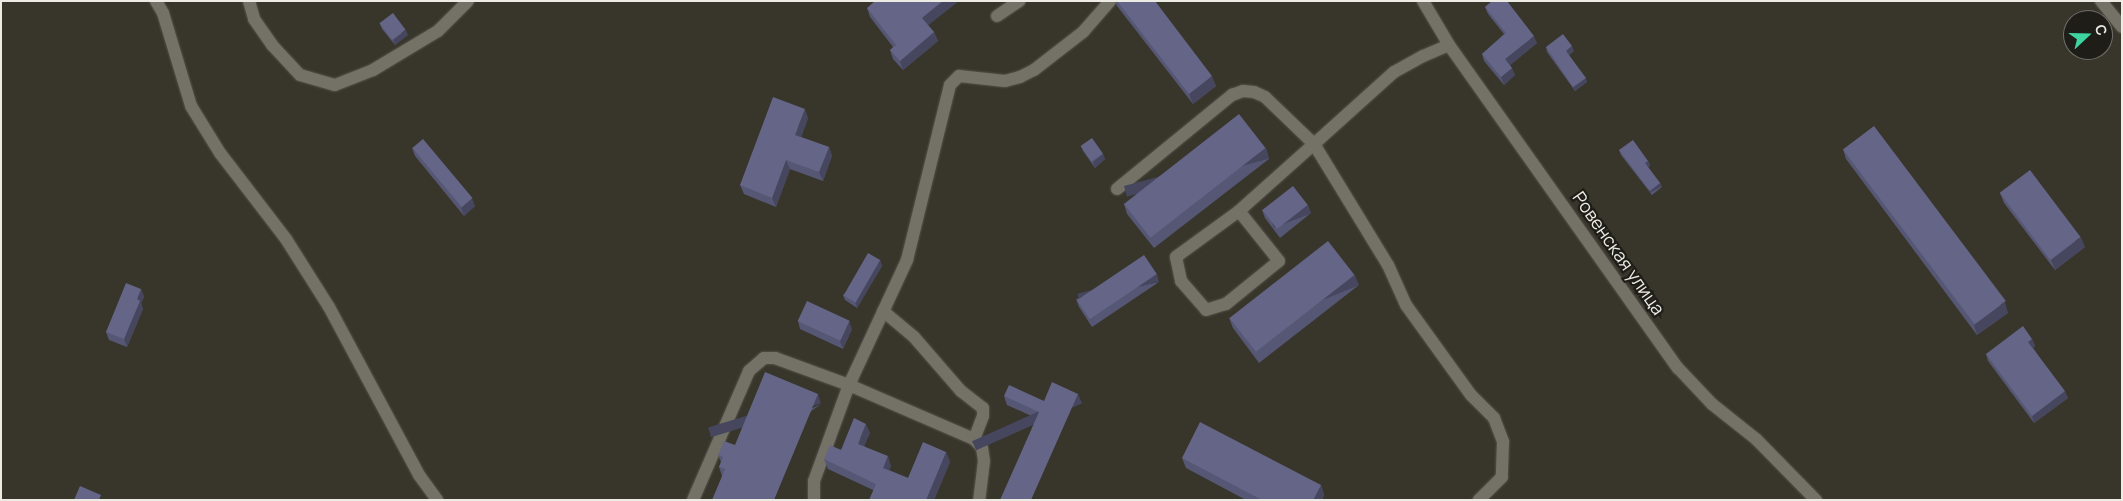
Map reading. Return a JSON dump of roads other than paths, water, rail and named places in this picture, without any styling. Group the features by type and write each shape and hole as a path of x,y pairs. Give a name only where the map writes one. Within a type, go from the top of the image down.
{"street":[{"path":"156,1 163,13 191,106 220,153 296,254 329,307 419,475 437,500"},
{"path":"250,1 254,19 272,45 300,75 335,85 373,70 438,31 468,1"},
{"path":"997,16 1019,1"},
{"name":"Ровенская улица","path":"1423,1 1449,44 1678,368 1712,404 1756,439 1816,500"},
{"path":"2101,1 2122,27"},
{"path":"814,500 814,481 849,385 907,260 950,85 954,79 965,75 1005,80 1020,77 1034,70 1097,19 1106,3"},
{"path":"1239,211 1279,261 1226,304 1206,310 1181,281 1176,257 1239,211 1394,72 1449,44"},
{"path":"1117,189 1232,96 1243,91 1265,96 1314,144 1388,264 1406,305 1471,395 1494,418 1503,442 1502,477 1479,500"},
{"path":"883,311 914,337 961,391 983,408 983,416 974,439"},
{"path":"693,500 749,371 755,363 764,358 776,358 849,385 974,439 982,448 984,462 979,500"}]}
